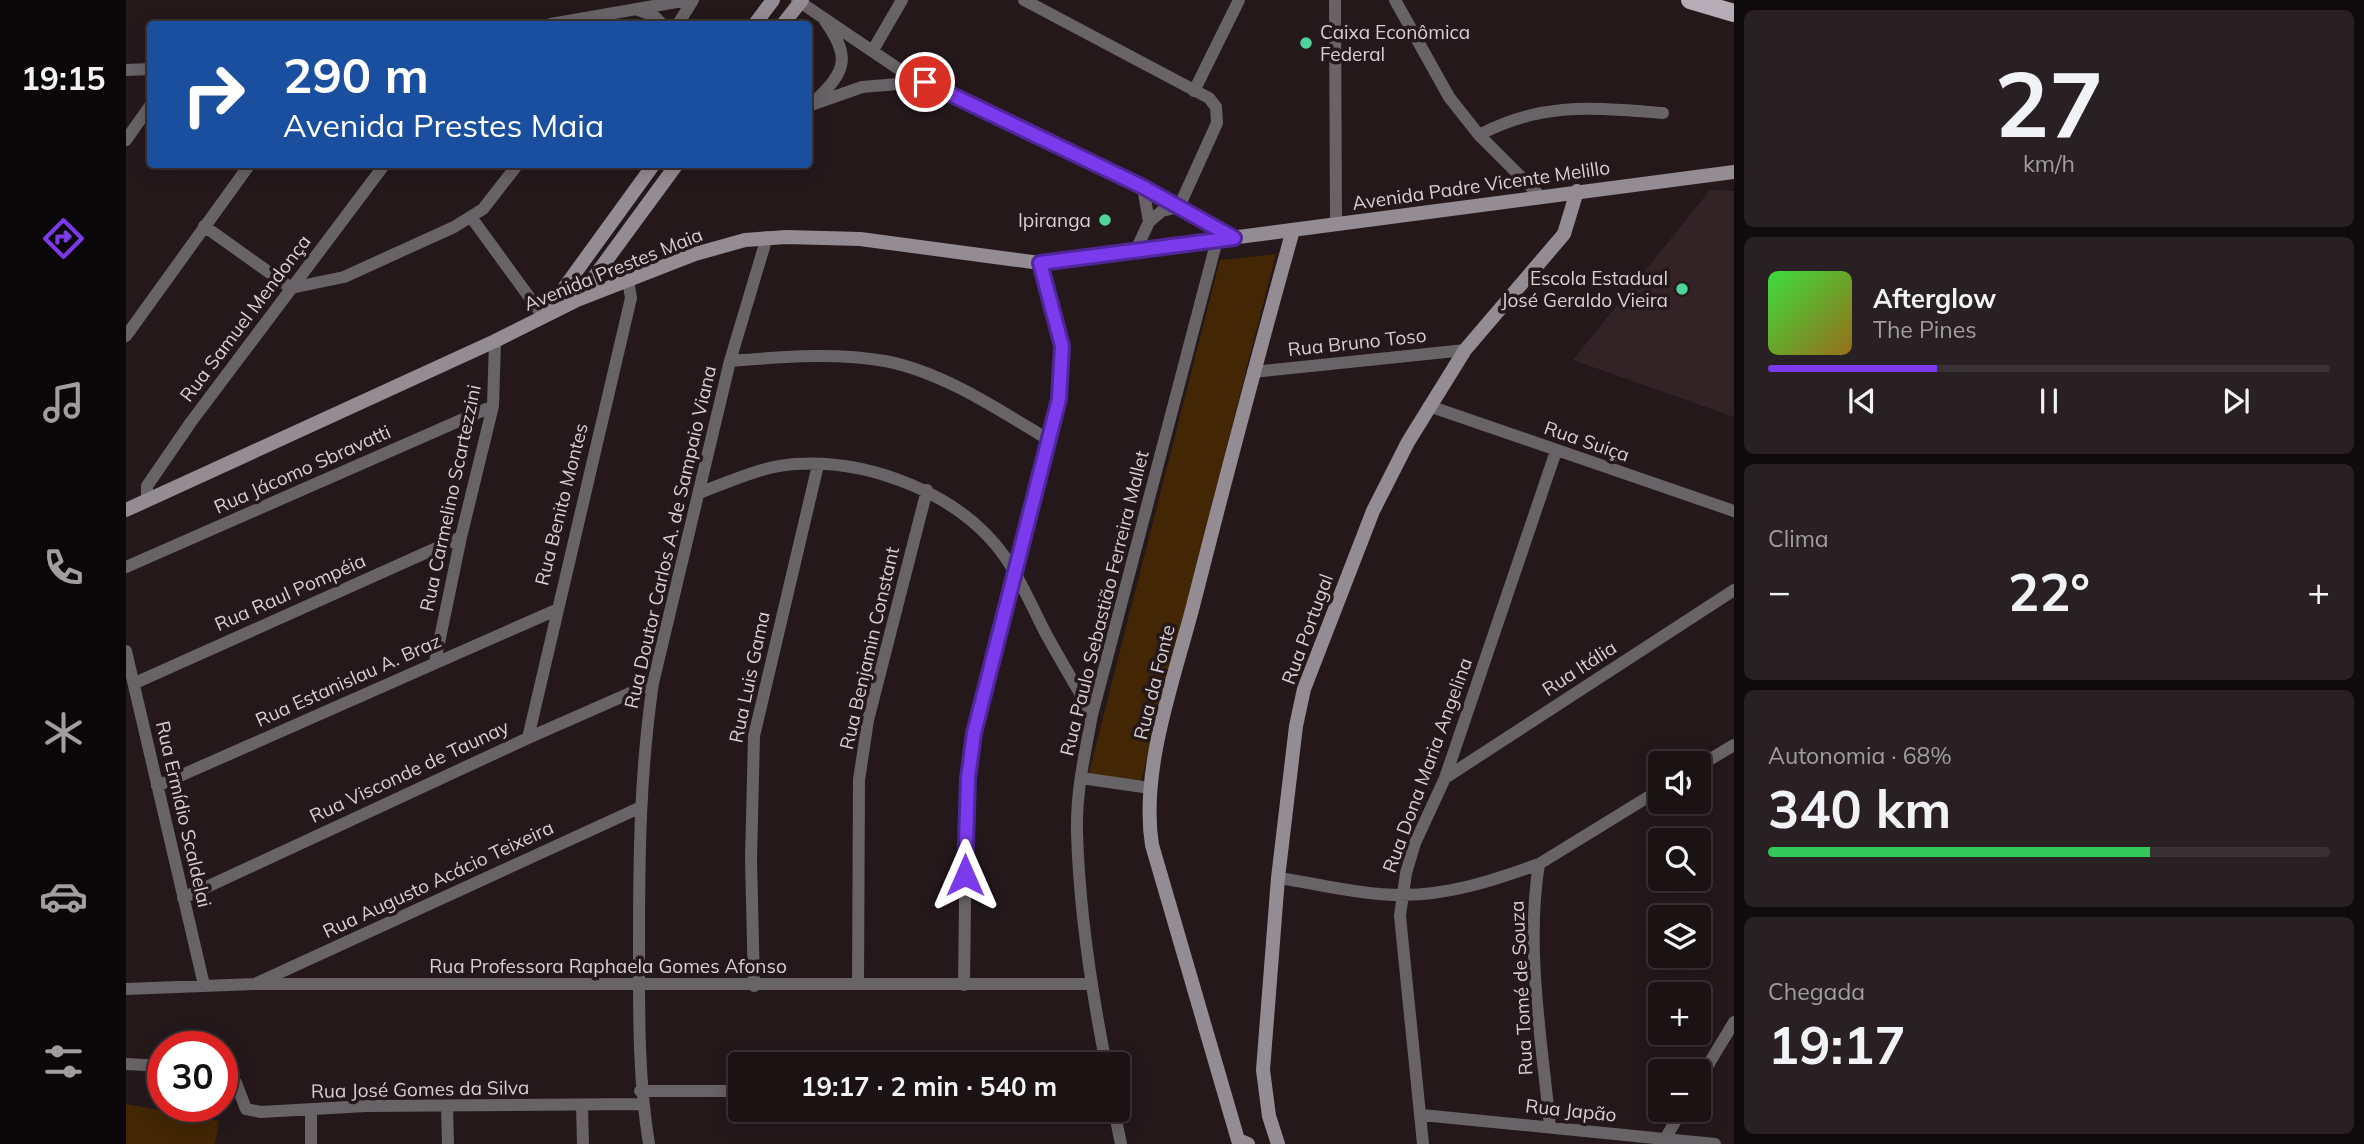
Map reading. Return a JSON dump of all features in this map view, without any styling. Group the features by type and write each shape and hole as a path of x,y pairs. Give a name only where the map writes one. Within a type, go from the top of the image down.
{"main road":[{"path":"757,21 773,0"},
{"path":"1690,0 1734,13"},
{"path":"785,21 800,1"},
{"path":"543,316 651,168"},
{"path":"577,300 674,168"},
{"name":"Avenida Padre Vicente Melillo","path":"1234,238 1734,172"},
{"name":"Rua Portugal","path":"1278,1144 1269,1116 1263,1070 1278,878 1296,726 1304,689 1373,512 1429,406 1465,350 1564,234 1577,191"},
{"name":"Rua da Fonte","path":"1241,1143 1152,845 1148,820 1150,788 1165,713 1253,372 1293,230"},
{"name":"Avenida Prestes Maia","path":"126,510 495,341 577,300 719,247 767,237 860,239 1040,263 1234,238"}],"street":[{"path":"607,20 638,10 688,0"},
{"path":"680,21 693,0"},
{"path":"873,50 902,0"},
{"path":"1024,0 1209,98 1216,107 1216,123 1179,207"},
{"path":"1194,91 1239,0"},
{"path":"1335,0 1336,223"},
{"path":"1395,0 1449,97 1479,135 1540,196"},
{"path":"800,1 909,76 1143,187 1234,238"},
{"path":"638,10 654,16 659,21"},
{"path":"812,104 837,79 843,60 834,34 820,15"},
{"path":"126,70 147,69"},
{"path":"812,105 862,87 925,82"},
{"path":"1479,135 1529,113 1556,109 1663,113"},
{"path":"126,140 147,110"},
{"path":"126,336 247,168"},
{"name":"Rua Samuel Mendonça","path":"147,500 147,486 162,464 382,168"},
{"path":"204,226 291,288 344,277 471,217 495,197 515,168"},
{"path":"1143,187 1149,222"},
{"path":"1136,250 1149,222 1162,211 1179,207"},
{"path":"471,217 543,316"},
{"name":"Rua Doutor Carlos A. de Sampaio Viana","path":"649,1144 641,1098 639,808 653,683 730,361 767,237"},
{"name":"Rua Paulo Sebastião Ferreira Mallet","path":"1104,1052 1091,984 1077,830 1081,778 1092,715 1217,240"},
{"path":"964,985 968,778 974,733 1059,399 1062,346 1040,263"},
{"name":"Rua Benito Montes","path":"528,738 555,610 631,299 628,280"},
{"name":"Rua Carmelino Scartezzini","path":"435,662 461,537 493,406 495,341"},
{"name":"Rua Bruno Toso","path":"1253,372 1465,350"},
{"path":"730,361 839,357 886,361 927,374 1049,440"},
{"name":"Rua Jácomo Sbravatti","path":"126,567 493,406"},
{"name":"Rua Suiça","path":"1429,406 1734,511"},
{"name":"Rua Dona Maria Angelina","path":"1423,1144 1400,916 1402,895 1415,843 1445,778 1556,451"},
{"path":"699,493 761,470 794,464 863,471 904,480 927,490 992,542 1014,572 1092,715"},
{"name":"Rua Luis Gama","path":"754,986 751,859 754,736 818,465"},
{"name":"Rua Benjamin Constant","path":"858,985 859,780 868,720 927,490"},
{"name":"Rua Raul Pompéia","path":"135,683 461,537"},
{"name":"Rua Itália","path":"1445,778 1734,590"},
{"name":"Rua Estanislau A. Braz","path":"157,786 555,610"},
{"name":"Rua Ermídio Scaldelai","path":"126,652 204,985"},
{"name":"Rua Visconde de Taunay","path":"183,898 653,683"},
{"path":"1711,759 1734,745"},
{"path":"1081,778 1150,788"},
{"path":"1278,878 1402,895 1454,890 1539,864 1648,797"},
{"name":"Rua Augusto Acácio Teixeira","path":"254,984 639,808"},
{"name":"Rua Tomé de Souza","path":"1539,864 1534,906 1535,960 1550,1127"},
{"name":"Rua Professora Raphaela Gomes Afonso","path":"126,989 254,984 1091,984"},
{"path":"1711,1060 1734,1021"},
{"path":"126,1064 147,1065"},
{"name":"Rua José Gomes da Silva","path":"238,1088 246,1109 261,1112 582,1106 641,1098 728,1092"},
{"path":"582,1106 583,1144"},
{"path":"447,1107 447,1144"},
{"path":"311,1110 311,1144"},
{"name":"Rua Japão","path":"1422,1115 1715,1144"},
{"path":"1116,1122 1121,1144"},
{"path":"1665,1139 1675,1122"}],"shaded area":[{"name":"Escola Estadual José Geraldo Vieira","path":"1710,190 1734,191 1734,417 1573,360"},
{"path":"1276,254 1141,781 1088,776 1220,260"},
{"path":"126,1104 147,1108 147,1122 219,1122 215,1144 126,1144"}],"place":[{"name":"Caixa Econômica Federal","path":"1306,43"},
{"name":"Ipiranga","path":"1105,220"},
{"name":"Escola Estadual José Geraldo Vieira","path":"1682,289"}],"route":[{"path":"925,82 1143,187 1234,238 1040,263 1062,346 1059,399 974,733 968,778 965,875"}]}
